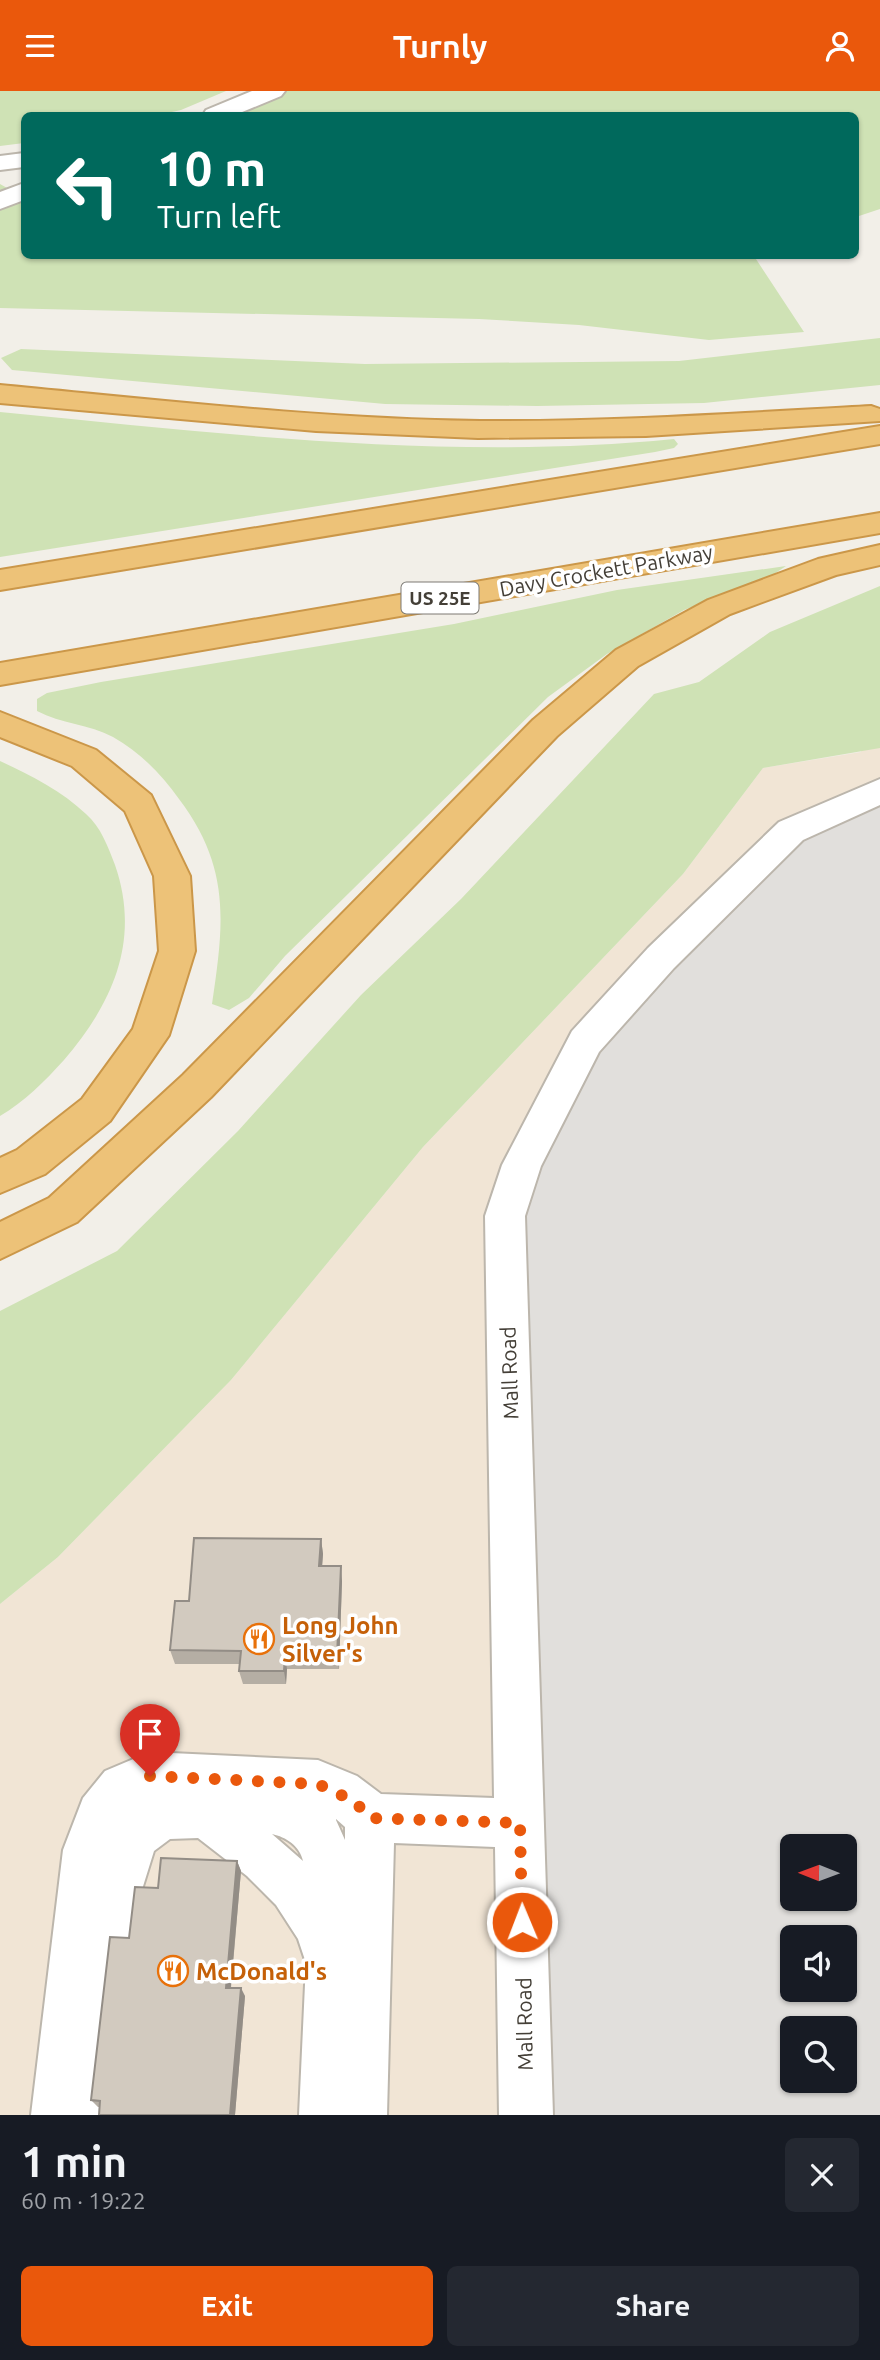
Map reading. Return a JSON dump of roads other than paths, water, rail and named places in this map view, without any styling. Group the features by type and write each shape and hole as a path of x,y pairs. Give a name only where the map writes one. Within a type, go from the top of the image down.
{"highway":[{"path":"0,394 189,412 422,428 592,430 880,415"},
{"path":"0,580 880,435"},
{"name":"Davy Crockett Parkway","path":"0,674 880,523"},
{"path":"0,1242 63,1210 197,1086 545,728 627,658 719,607 829,566 880,555"},
{"path":"0,724 84,758 139,804 172,876 177,951 150,1035 96,1110 31,1162 0,1176"}],"street":[{"path":"222,112 273,91"},
{"path":"0,163 21,160"},
{"path":"0,201 21,192"},
{"name":"Mall Road","path":"526,2115 505,1216 522,1165 585,1042 661,958 791,831 880,791"},
{"path":"58,2115 88,1850 100,1815 122,1788 150,1776 318,1784 354,1801 370,1818 520,1823"},
{"path":"86,2115 115,1896 134,1835 160,1816 185,1812 208,1815 218,1822 294,1887 320,1927 361,2094"},
{"path":"361,2094 370,1818"},
{"path":"326,2115 331,1963"}],"place":[{"name":"Long John Silver's","path":"259,1639"},
{"name":"McDonald's","path":"173,1971"}]}
